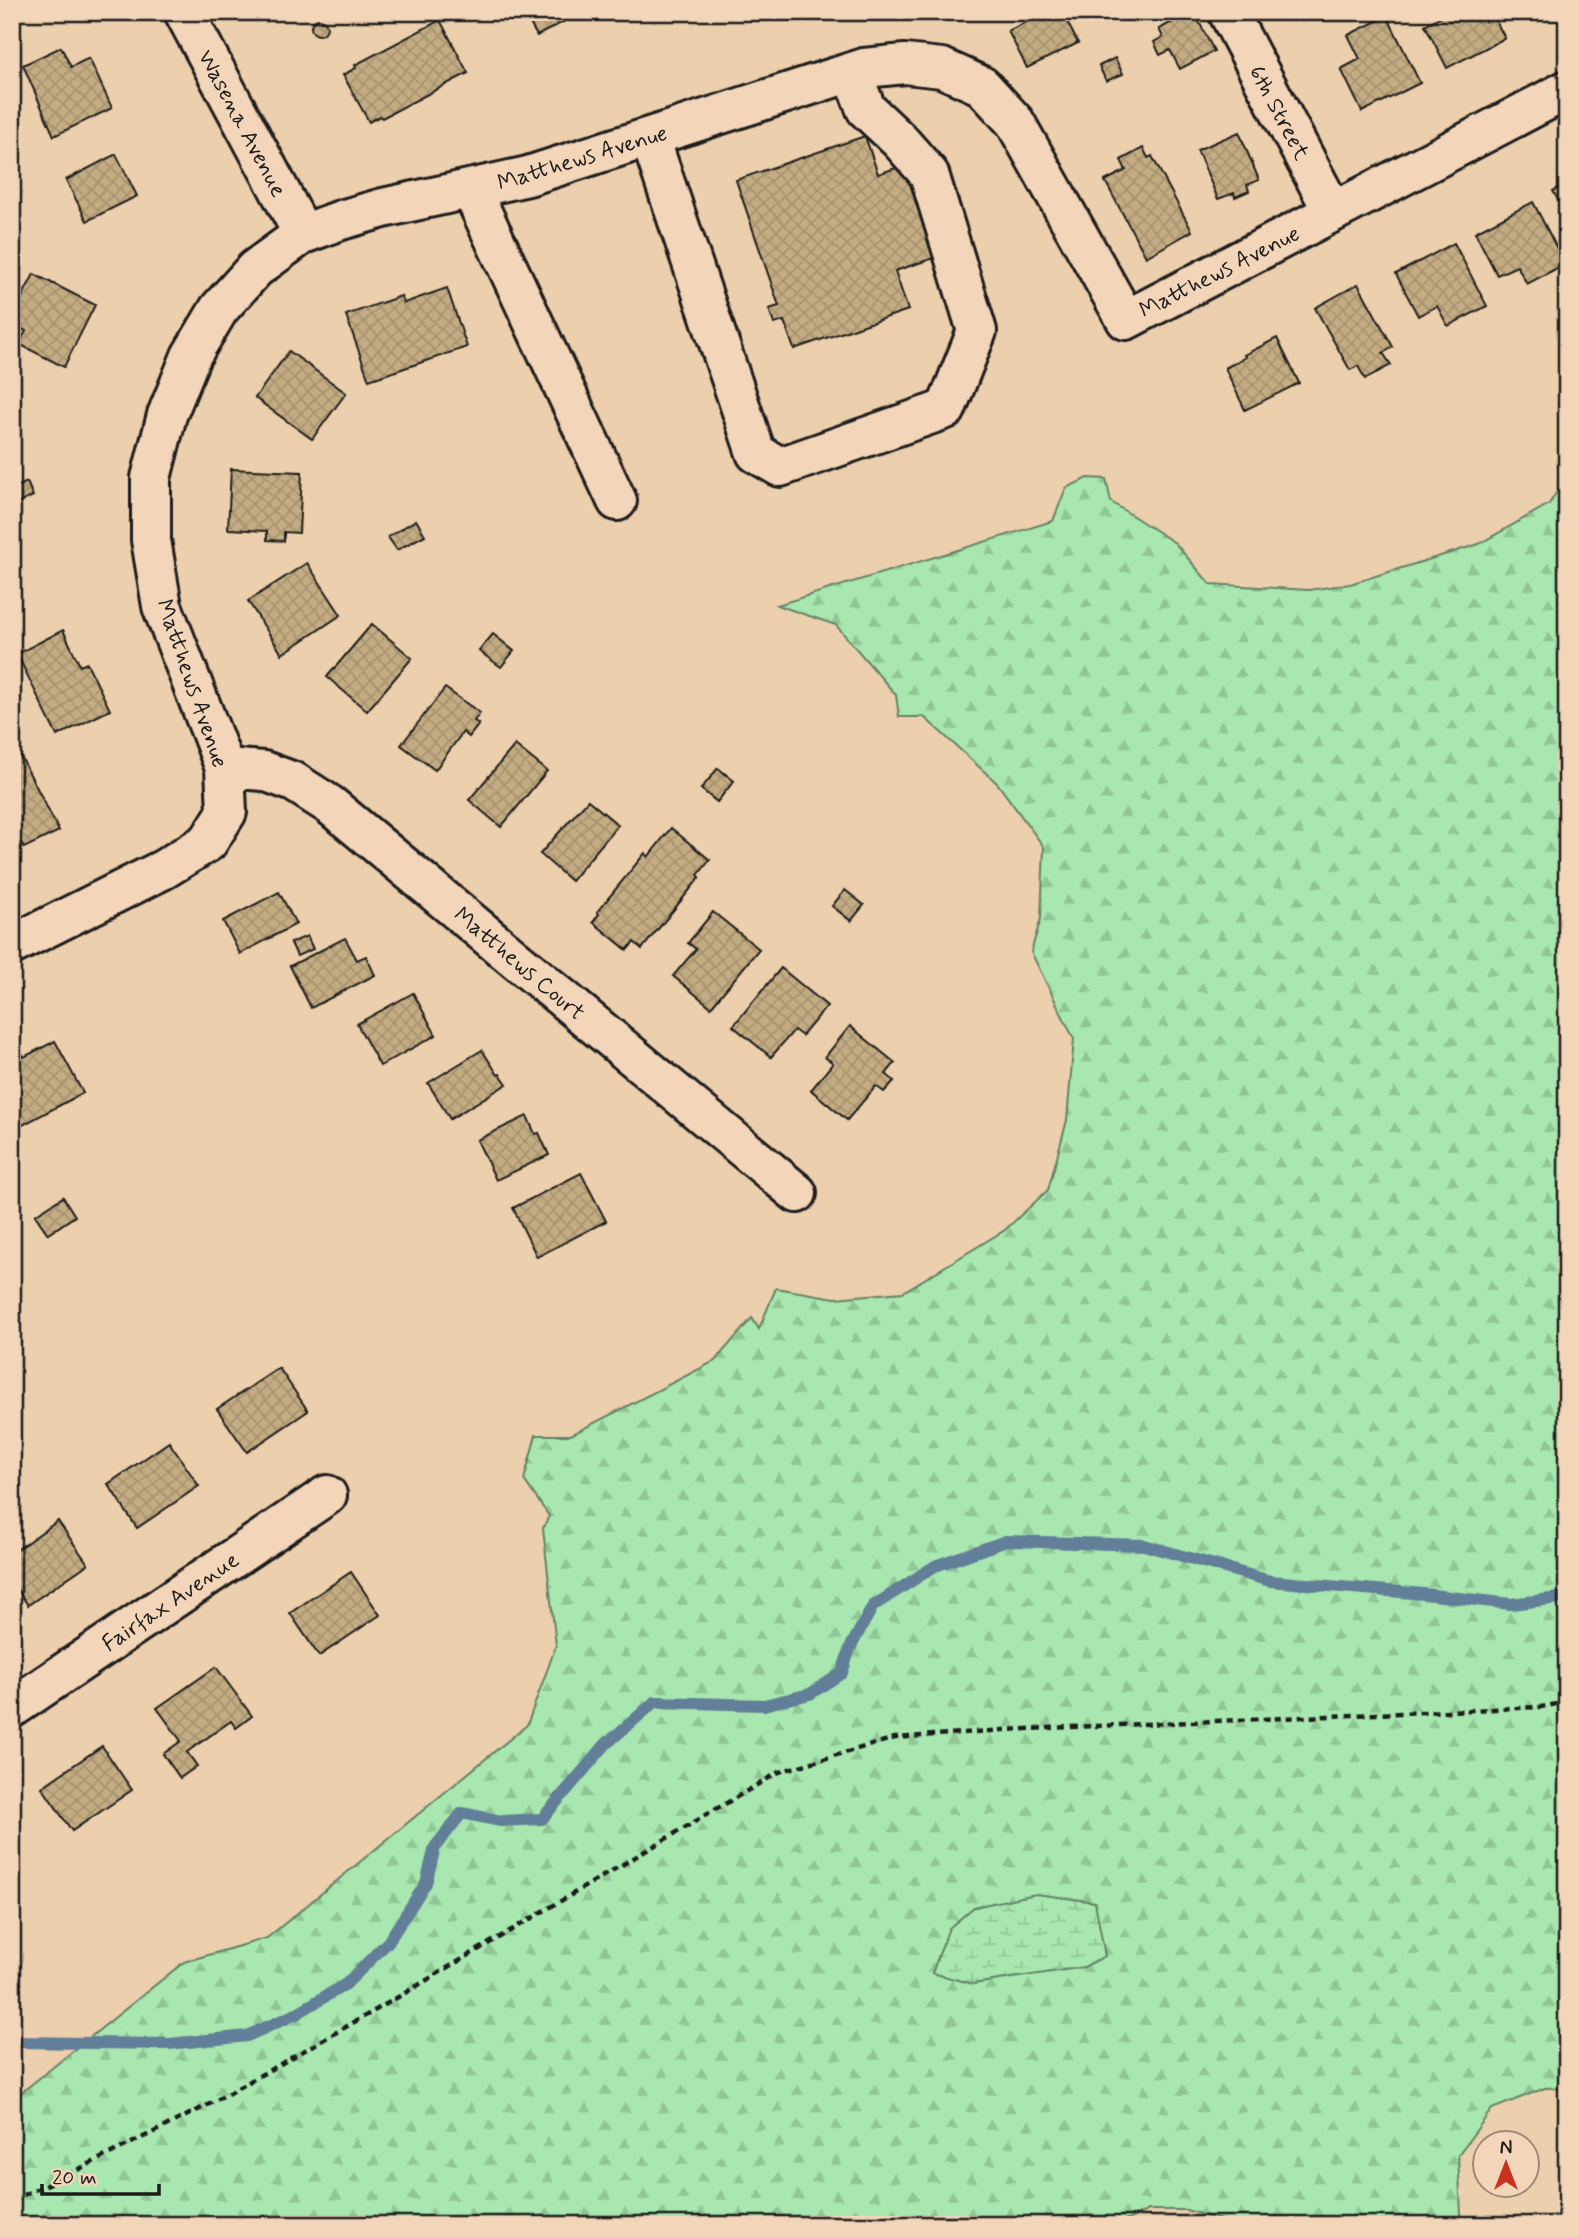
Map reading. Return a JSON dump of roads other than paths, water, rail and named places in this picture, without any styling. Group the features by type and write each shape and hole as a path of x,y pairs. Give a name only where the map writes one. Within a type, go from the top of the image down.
{"street":[{"name":"Wasena Avenue","path":"184,12 303,234"},
{"name":"6th Street","path":"1228,12 1333,212"},
{"name":"Matthews Avenue","path":"12,945 164,869 208,842 228,812 225,768 162,606 151,540 151,478 172,404 191,356 219,309 255,269 303,234 383,208 528,176 864,68 917,65 942,68 982,86 1015,122 1126,320 1567,90"},
{"path":"650,138 756,453 780,467 946,409 977,331 929,174 900,141 866,109 852,73"},
{"path":"471,189 617,501"},
{"name":"Matthews Court","path":"225,768 264,771 293,782 330,805 797,1193"},
{"name":"Fairfax Avenue","path":"12,1708 327,1495"}],"waterway":[{"path":"12,2042 169,2044 247,2036 296,2014 346,1984 388,1942 426,1883 435,1847 462,1813 501,1821 542,1819 606,1744 655,1702 764,1705 810,1694 842,1673 850,1648 873,1606 935,1566 1006,1541 1144,1545 1270,1581 1511,1604 1567,1597"}]}
